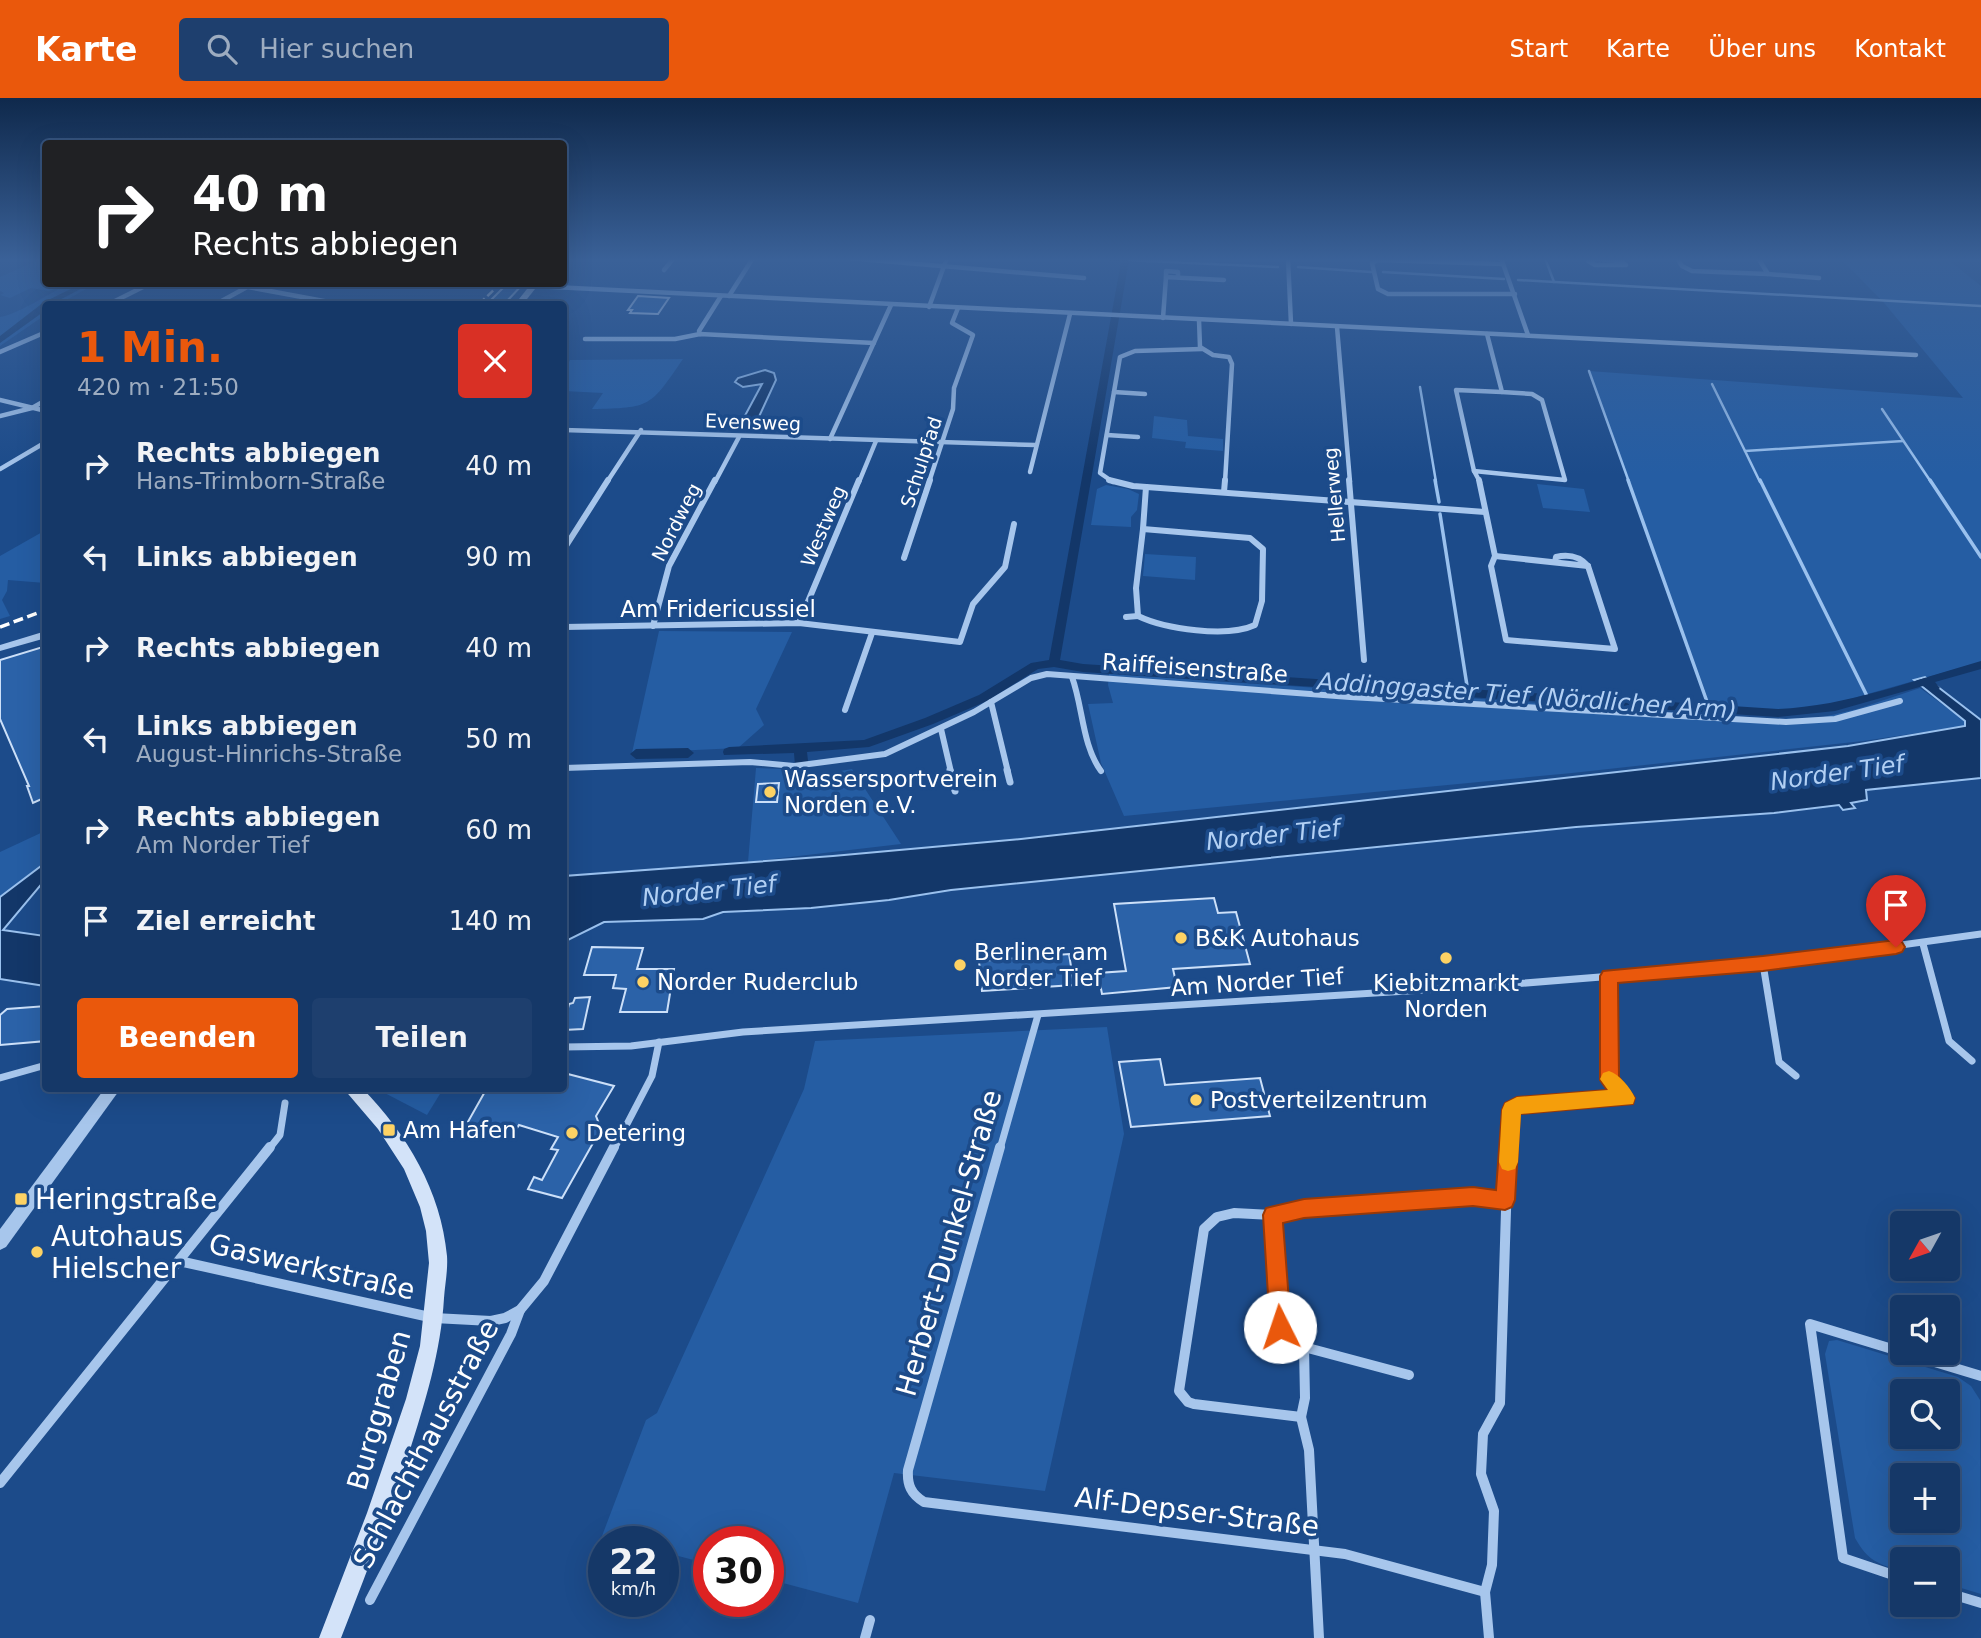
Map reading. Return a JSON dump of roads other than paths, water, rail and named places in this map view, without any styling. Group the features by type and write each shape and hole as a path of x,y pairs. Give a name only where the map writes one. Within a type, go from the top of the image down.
{"main road":[{"name":"Burggraben","path":"330,1638 387,1488 422,1382 432,1343 438,1255 428,1205 419,1180 389,1130 355,1092"}],"street":[{"path":"700,330 701,334"},
{"path":"830,439 880,330"},
{"name":"Schulpfad","path":"904,558 955,402 954,388 973,335 964,330"},
{"path":"1030,472 1066,330"},
{"path":"1199,330 1202,349"},
{"name":"Hellerweg","path":"1337,330 1364,660"},
{"path":"1399,330 1916,355"},
{"path":"1526,330 1528,335"},
{"path":"0,352 42,334"},
{"path":"585,339 675,339 701,334 874,343"},
{"path":"1488,334 1502,392"},
{"path":"1224,492 1232,364 1229,358 1202,349 1192,353 1124,352 1120,357 1100,473 1105,479 1116,484 1485,512"},
{"path":"1475,473 1565,480 1542,400 1532,394 1456,390 1475,473 1480,483 1495,556 1491,566 1506,640 1615,649 1588,566 1495,556"},
{"path":"1114,391 1145,394"},
{"path":"0,400 42,410"},
{"path":"0,416 32,408 42,402"},
{"name":"Evensweg","path":"567,430 641,430 739,436 1035,445"},
{"path":"567,544 641,430"},
{"path":"1107,435 1138,437"},
{"name":"Nordweg","path":"653,626 669,566 739,436"},
{"name":"Westweg","path":"799,623 876,441"},
{"path":"0,469 42,444"},
{"path":"1138,616 1136,588 1146,487"},
{"name":"Am Fridericussiel","path":"567,626 799,623 960,642 968,610 985,587 1005,567 1014,524"},
{"path":"1126,617 1138,616 1154,624 1235,631 1250,628 1259,619 1263,549 1250,538 1143,529"},
{"path":"845,710 872,633"},
{"path":"0,649 42,635"},
{"name":"Raiffeisenstraße","path":"567,768 750,762 794,766 885,754 941,729 1031,678 1047,674 1350,697 1786,722 1835,719 1900,701"},
{"name":"Raiffeisenstraße","path":"1072,677 1081,702 1091,757 1101,771"},
{"path":"992,702 1010,782"},
{"path":"941,729 955,791"},
{"name":"Am Norder Tief","path":"659,1042 743,1032 1038,1015 1763,964 1981,934"},
{"path":"1923,944 1949,1041 1972,1061"},
{"path":"1763,964 1779,1062 1796,1076"},
{"path":"1489,1638 1485,1592 1492,1565 1494,1511 1480,1474 1483,1434 1500,1403 1505,1200 1511,1110 1517,1105 1626,1098 1609,1080 1609,976"},
{"name":"Herbert-Dunkel-Straße","path":"907,1485 908,1469 1038,1015"},
{"path":"567,1047 582,1049 659,1042"},
{"name":"Schlachthausstraße","path":"370,1600 511,1334 520,1310 544,1281 652,1076 659,1042"},
{"path":"0,1079 42,1066"},
{"path":"0,1242 111,1092"},
{"path":"0,1483 280,1135 285,1103"},
{"path":"1301,1417 1194,1404 1188,1402 1179,1391 1204,1229 1209,1220 1221,1213 1273,1215 1304,1208 1473,1197 1505,1200"},
{"path":"1273,1215 1280,1327 1289,1340 1304,1347 1409,1374"},
{"name":"Gaswerkstraße","path":"179,1261 434,1318"},
{"name":"Schlachthausstraße","path":"434,1318 491,1321 505,1318 520,1310"},
{"path":"1890,1348 1810,1324 1843,1558 1890,1574"},
{"path":"1304,1347 1305,1398 1301,1417 1309,1450 1319,1638"},
{"path":"1946,1365 1981,1376"},
{"name":"Alf-Depser-Straße","path":"907,1485 913,1495 924,1502 1314,1549 1345,1554 1485,1592"},
{"path":"1960,1596 1981,1603"},
{"path":"866,1638 870,1620"}],"water":[{"path":"765,370 774,373 776,380 757,421 743,425 741,423 762,384 743,387 735,382 738,378"},
{"name":"Norder Tief","path":"1925,677 1981,720 1981,778 1866,790 1867,800 1851,803 1855,808 1843,810 1839,805 1774,813 1576,827 951,890 811,908 723,912 703,919 604,922 567,940 567,876 1021,839 1848,746 1965,726 1965,721 1914,680"},
{"path":"42,865 42,884 3,930 42,936 42,986 0,979 0,897"}],"waterway":[{"path":"0,340 14,330"},
{"name":"Addinggaster Tief (Nördlicher Arm)","path":"1054,663 1113,330"},
{"path":"1589,371 1629,482"},
{"path":"1712,384 1745,451"},
{"path":"1420,387 1436,482"},
{"path":"1882,409 1931,482"},
{"path":"1745,451 1903,441"},
{"path":"1745,451 1760,482"},
{"path":"1435,480 1439,502"},
{"path":"1628,480 1710,710"},
{"path":"1760,480 1868,698"},
{"path":"1930,480 1981,557"},
{"path":"1440,514 1468,692"},
{"name":"Addinggaster Tief (Nördlicher Arm)","path":"729,752 865,744 983,698 1035,666 1054,663"},
{"name":"Addinggaster Tief (Nördlicher Arm)","path":"1054,663 1083,668 1778,713 1835,707 1925,681"},
{"path":"1925,681 1981,665"},
{"name":"Addinggaster Tief (Nördlicher Arm)","path":"1925,681 1934,688"},
{"name":"Addinggaster Tief (Nördlicher Arm)","path":"800,748 803,779"},
{"name":"Addinggaster Tief (Nördlicher Arm)","path":"636,754 688,753"}],"railway":[{"path":"0,627 42,611"}],"place":[{"name":"Wassersportverein Norden e.V.","path":"770,792"},
{"name":"B&K Autohaus","path":"1181,938"},
{"name":"Kiebitzmarkt Norden","path":"1446,958"},
{"name":"Berliner am Norder Tief","path":"960,965"},
{"name":"Norder Ruderclub","path":"643,982"},
{"name":"Postverteilzentrum","path":"1196,1100"},
{"name":"Am Hafen","path":"389,1130"},
{"name":"Detering","path":"572,1133"},
{"name":"Heringstraße","path":"21,1199"},
{"name":"Autohaus Hielscher","path":"37,1252"}]}
